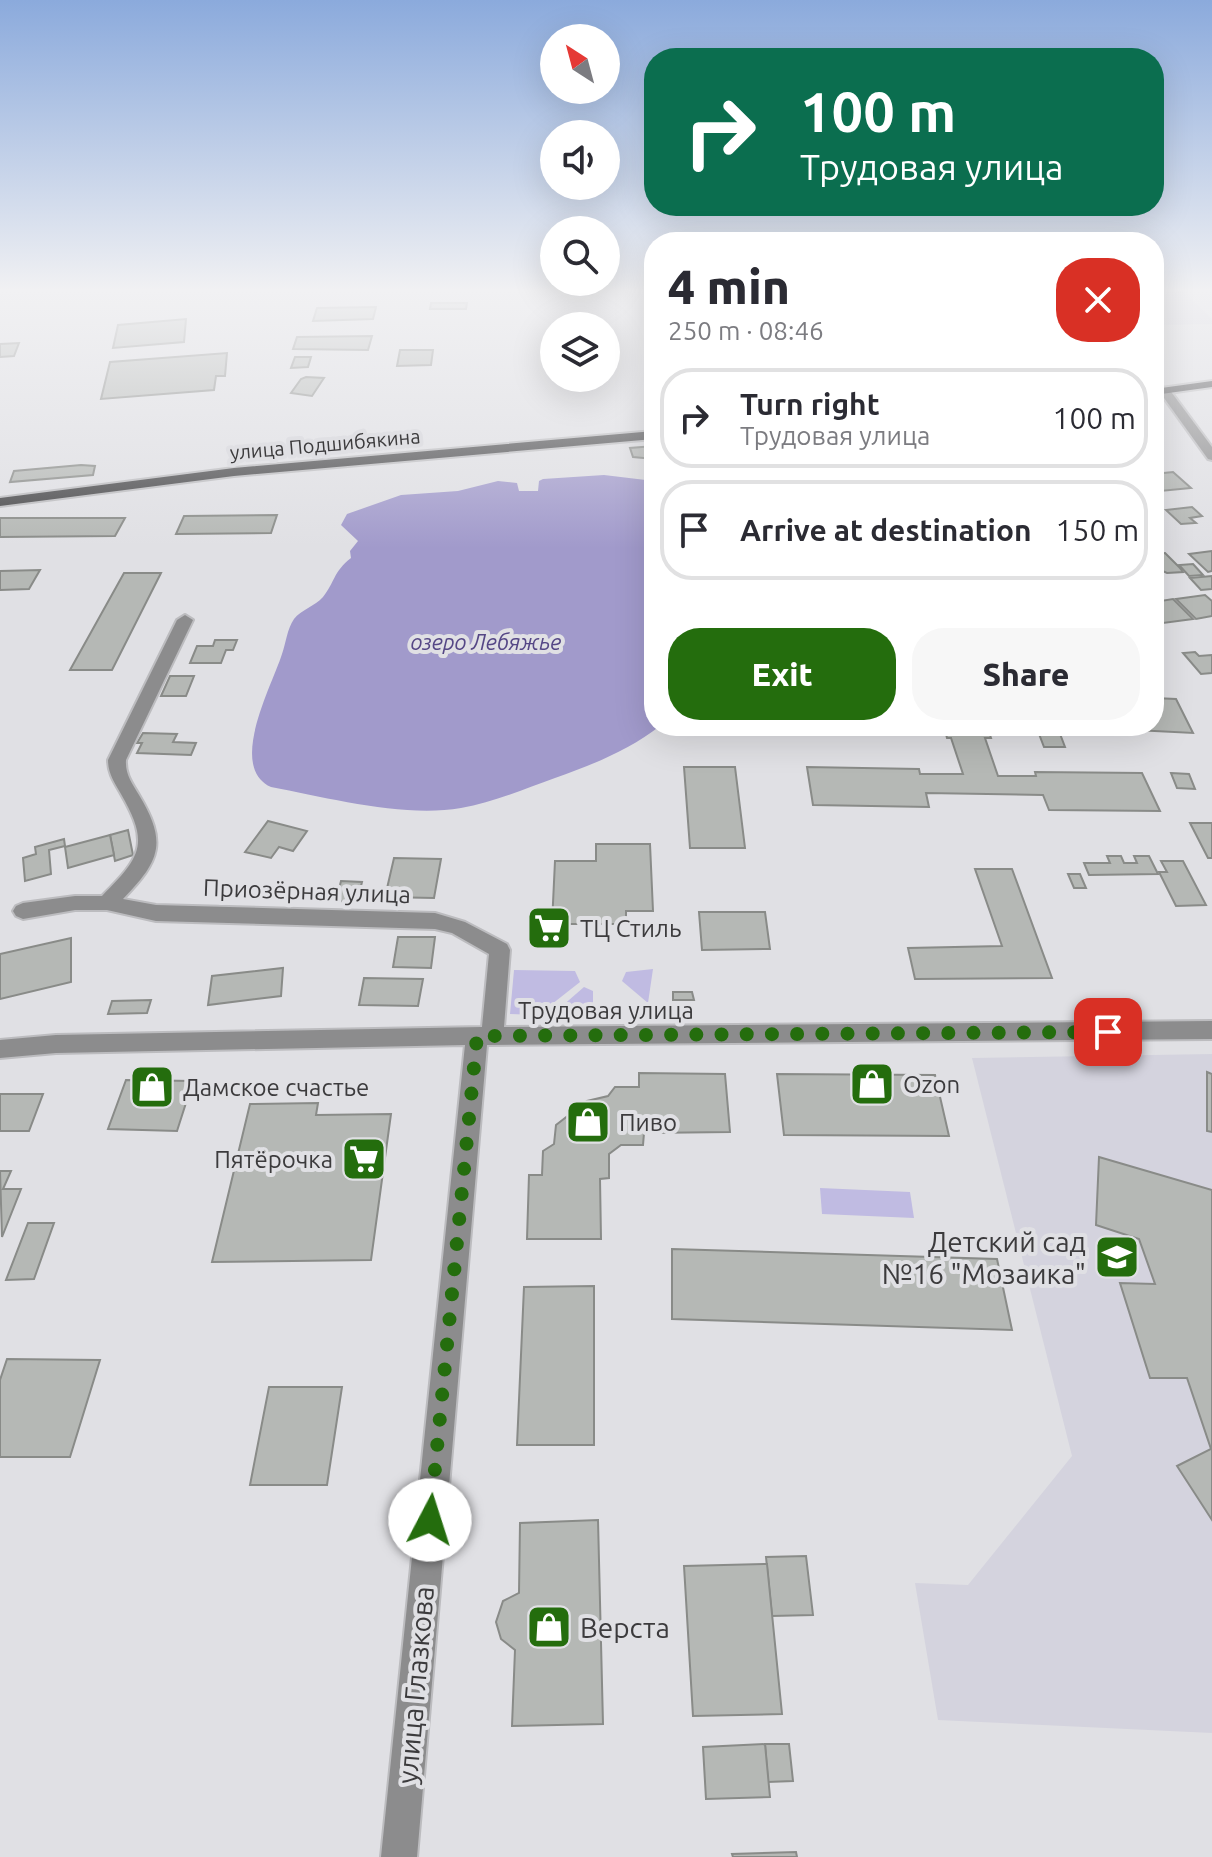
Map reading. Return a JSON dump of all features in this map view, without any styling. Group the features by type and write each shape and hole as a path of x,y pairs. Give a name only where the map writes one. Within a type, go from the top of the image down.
{"main road":[{"path":"1164,390 1212,384"},
{"name":"улица Подшибякина","path":"0,502 193,476 644,436"}],"street":[{"path":"1164,397 1212,456"},
{"path":"107,903 142,868 150,844 145,819 118,774 117,760 185,620"},
{"name":"Приозёрная улица","path":"23,911 75,903 107,903 156,913 435,921 458,927 500,950"},
{"name":"улица Глазкова","path":"399,1857 485,1036 500,950"},
{"name":"Трудовая улица","path":"0,1049 56,1044 485,1036 1212,1030"}],"shaded area":[{"path":"653,969 648,1003 622,981 626,972"},
{"path":"514,970 575,971 580,982 538,1015 510,1014"},
{"path":"584,987 593,991 593,1010 553,1014"},
{"name":"Детский сад №16 \"Мозаика\"","path":"1212,1054 1212,1733 938,1720 915,1583 968,1585 1072,1456 972,1058"},
{"path":"820,1188 910,1192 914,1218 822,1214"}],"water":[{"name":"озеро Лебяжье","path":"604,475 644,480 645,736 596,762 509,795 461,808 391,809 271,787 258,777 253,762 256,725 290,627 300,613 323,597 351,558 350,551 358,541 341,525 347,514 401,495 458,491 498,481 517,483 519,491 538,491 539,481"}],"building":[{"path":"107,375 225,375 216,376 214,390 101,399"},
{"path":"324,378 312,396 291,393 301,379"},
{"path":"644,447 644,458 633,457 630,448"},
{"path":"95,466 93,475 10,482 14,471"},
{"path":"1173,472 1191,488 1164,491 1164,473"},
{"path":"1192,507 1202,516 1190,518 1196,523 1181,524 1166,510"},
{"path":"277,515 271,533 176,534 184,516"},
{"path":"0,518 125,518 115,536 0,537"},
{"path":"1212,551 1212,571 1208,572 1189,554"},
{"path":"1165,553 1183,572 1164,572"},
{"path":"1193,564 1203,575 1189,576 1179,565"},
{"path":"40,570 29,589 0,590 0,571"},
{"path":"124,573 161,573 112,670 70,670"},
{"path":"1212,576 1212,589 1201,590 1190,578"},
{"path":"1205,595 1212,601 1212,616 1196,619 1176,599"},
{"path":"1173,599 1193,619 1164,623 1164,600"},
{"path":"215,640 237,640 233,650 226,650 221,663 190,663 197,646 213,646"},
{"path":"1195,652 1199,656 1212,655 1212,673 1201,674 1183,653"},
{"path":"170,676 194,676 186,696 161,696"},
{"path":"1164,698 1176,699 1193,733 1164,732"},
{"path":"143,733 177,734 173,742 196,743 191,755 137,753 142,743 137,743"},
{"path":"990,736 985,738 998,776 1036,776 1035,772 1142,773 1160,811 1049,810 1043,795 926,793 929,807 813,805 807,767 919,769 920,774 963,774 951,738 947,738"},
{"path":"1040,736 1061,736 1065,747 1044,747"},
{"path":"684,767 735,767 745,848 690,848"},
{"path":"1171,773 1189,774 1195,789 1177,788"},
{"path":"268,821 307,831 293,851 279,847 271,858 245,852"},
{"path":"1190,823 1212,823 1212,858 1208,858"},
{"path":"128,830 133,855 115,861 110,835"},
{"path":"110,835 114,855 68,868 65,847"},
{"path":"64,839 65,846 49,850 51,874 25,881 23,858 36,854 35,847"},
{"path":"596,844 650,844 653,911 626,911 626,924 552,924 555,861 596,861"},
{"path":"1107,856 1121,856 1124,863 1137,863 1134,856 1149,856 1158,874 1089,875 1084,863 1110,863"},
{"path":"394,858 441,859 434,898 385,897"},
{"path":"1161,861 1183,861 1206,905 1176,906 1159,872 1167,872"},
{"path":"975,869 1012,869 1052,978 915,979 908,948 1002,946"},
{"path":"1068,874 1080,874 1086,888 1074,888"},
{"path":"341,881 362,882 357,902 336,901"},
{"path":"699,912 765,912 770,949 702,950"},
{"path":"398,937 435,937 431,968 393,967"},
{"path":"71,938 71,982 0,999 0,954"},
{"path":"283,968 281,996 208,1005 212,976"},
{"path":"364,978 423,979 418,1006 359,1005"},
{"path":"673,992 692,992 694,1000 673,1000"},
{"path":"151,1000 147,1013 108,1014 112,1001"},
{"path":"1207,1072 1212,1074 1212,1132 1207,1131"},
{"path":"639,1073 725,1074 730,1132 644,1133 643,1145 621,1145 609,1154 609,1178 600,1179 601,1239 527,1239 529,1175 542,1175 543,1151 554,1144 556,1125 587,1101 608,1096 615,1087 639,1087"},
{"path":"777,1074 935,1075 949,1136 784,1135"},
{"path":"126,1080 193,1081 177,1131 108,1129"},
{"path":"0,1094 43,1094 29,1131 0,1131"},
{"path":"318,1103 316,1115 391,1114 371,1260 212,1262 250,1104"},
{"path":"1099,1157 1212,1190 1212,1520 1177,1466 1211,1449 1187,1378 1150,1378 1120,1283 1155,1284 1139,1239 1096,1225"},
{"path":"0,1171 11,1171 3,1189 21,1189 2,1237"},
{"path":"28,1223 54,1223 34,1279 6,1280"},
{"path":"672,1249 997,1259 1012,1330 672,1319"},
{"path":"594,1286 594,1445 517,1445 524,1287"},
{"path":"7,1359 100,1360 70,1457 0,1457 0,1380"},
{"path":"269,1387 342,1387 327,1485 250,1485"},
{"name":"Верста","path":"598,1520 603,1724 512,1726 515,1650 501,1639 496,1622 503,1601 519,1593 520,1523"},
{"path":"806,1556 813,1615 772,1616 766,1557"},
{"path":"767,1564 782,1714 693,1716 684,1566"},
{"path":"765,1744 789,1744 793,1781 768,1782"},
{"path":"765,1744 770,1797 706,1799 703,1747"},
{"path":"796,1852 797,1857 733,1857 732,1854"}],"place":[{"name":"ТЦ Стиль","path":"549,928"},
{"name":"Ozon","path":"872,1084"},
{"name":"Дамское счастье","path":"152,1087"},
{"name":"Пиво","path":"588,1122"},
{"name":"Пятёрочка","path":"364,1159"},
{"name":"Детский сад №16 \"Мозаика\"","path":"1117,1257"},
{"name":"Верста","path":"549,1627"}],"route":[{"path":"430,1520 477,1036 1108,1032"}]}
